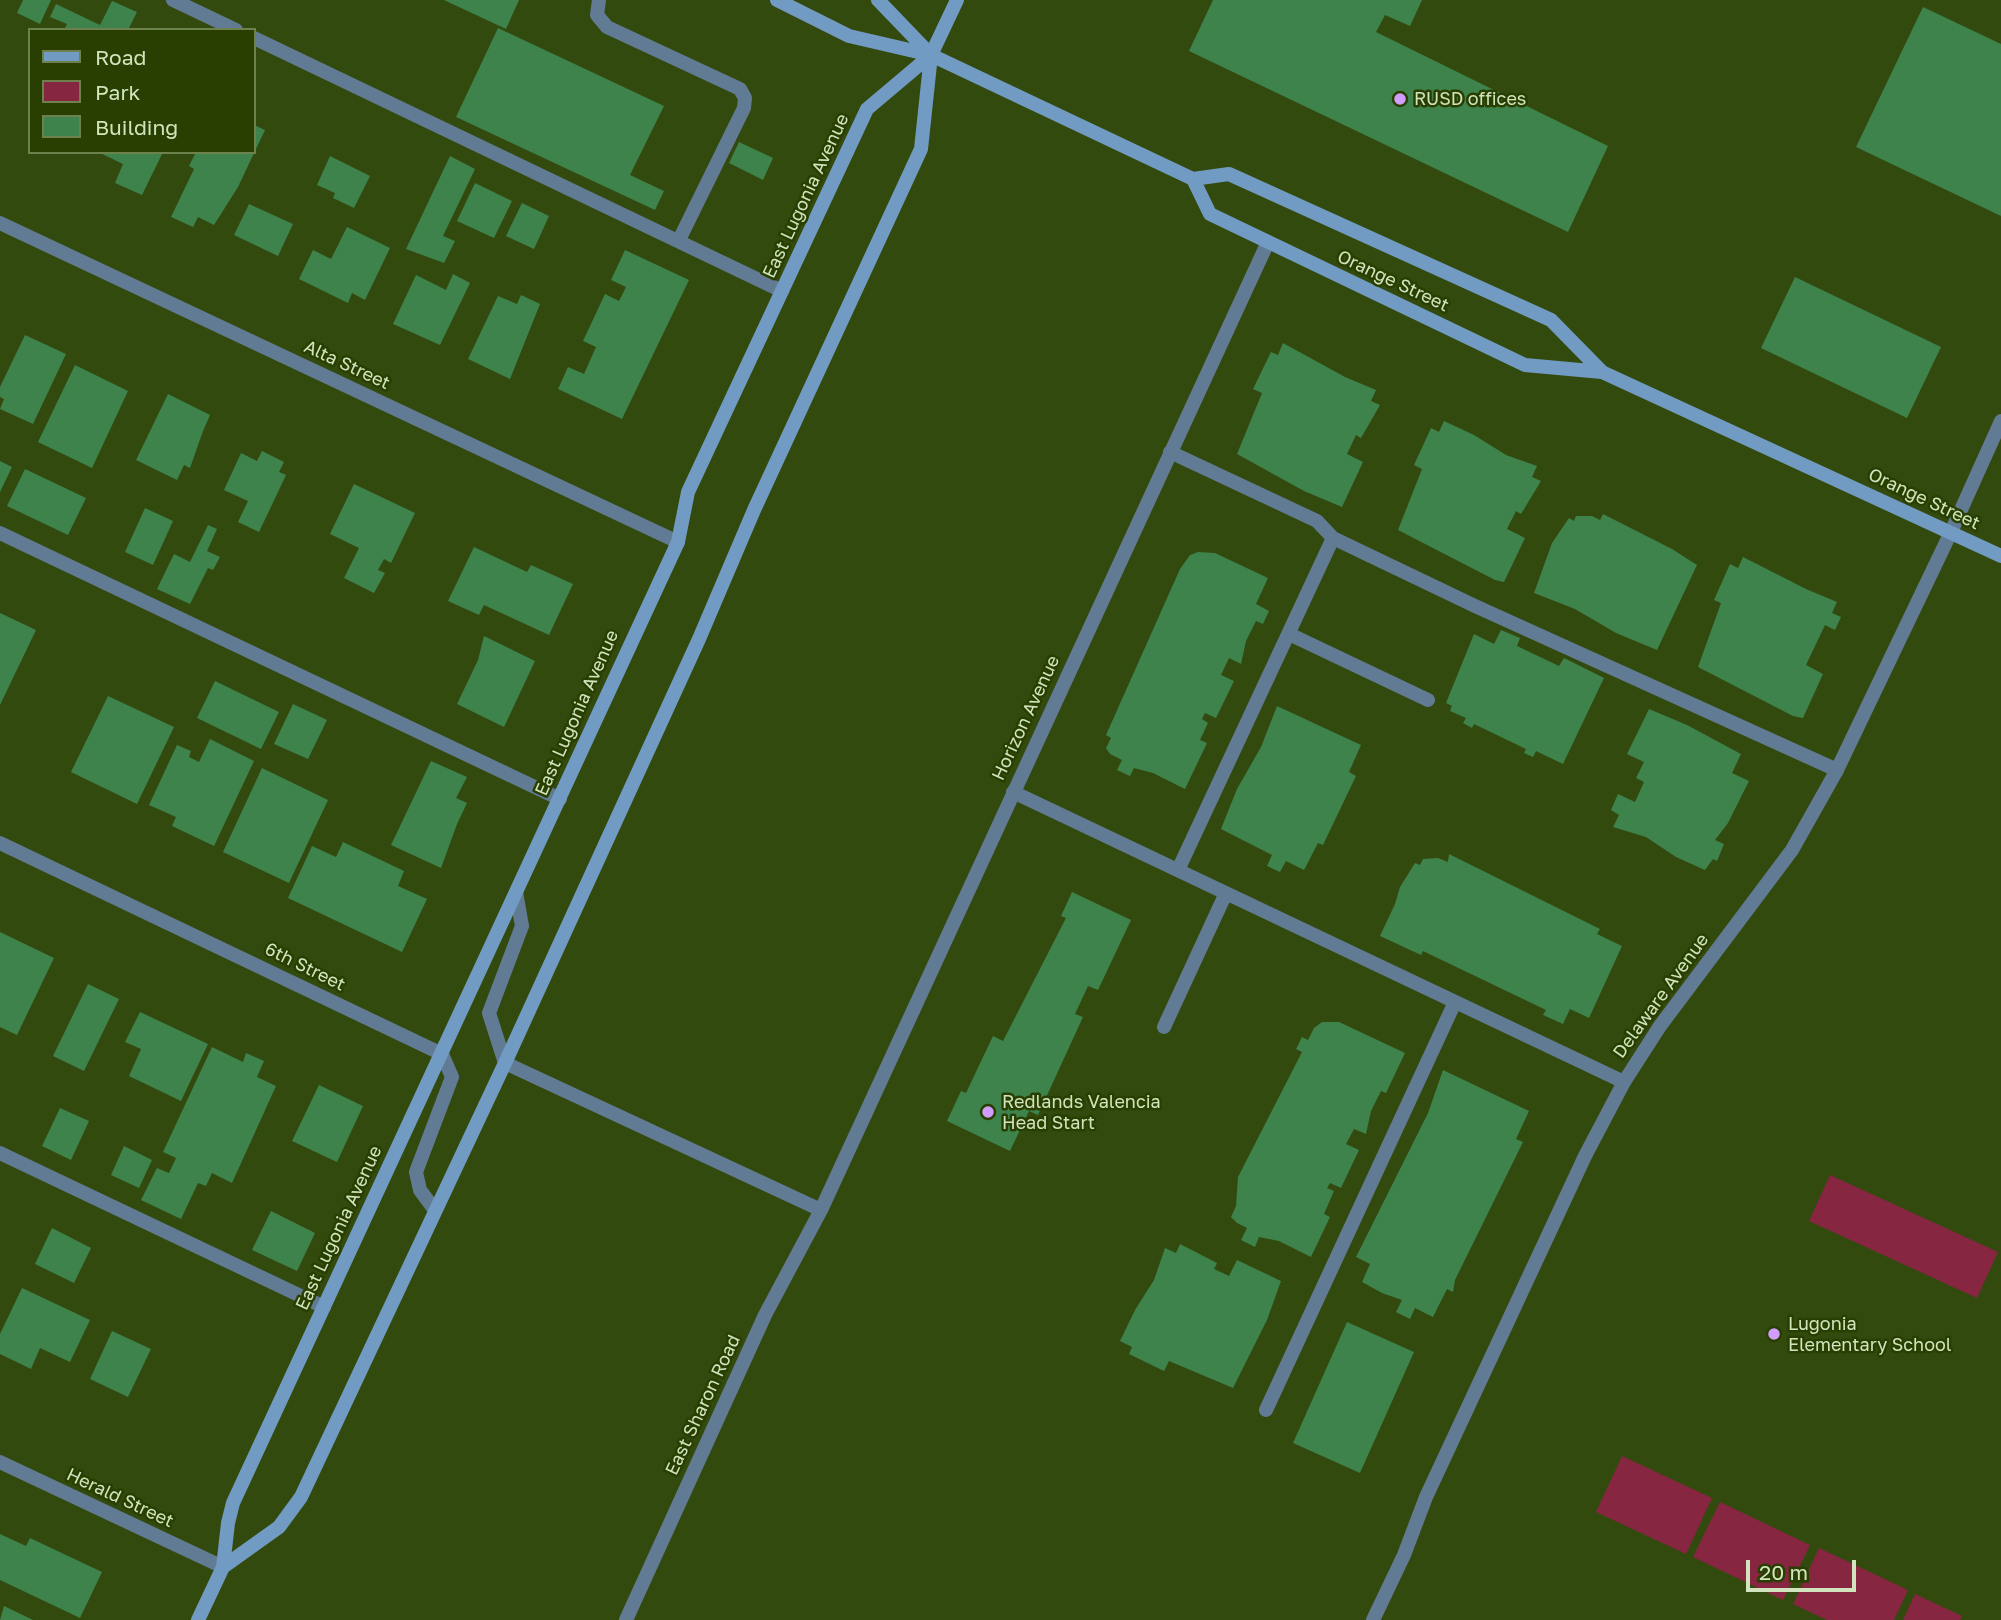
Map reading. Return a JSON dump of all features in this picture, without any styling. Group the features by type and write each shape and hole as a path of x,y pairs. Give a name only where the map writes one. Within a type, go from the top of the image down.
{"main road":[{"path":"777,0 849,36 931,55 1193,179"},
{"path":"878,0 931,55"},
{"path":"931,55 957,0"},
{"name":"East Lugonia Avenue","path":"198,1620 223,1567 233,1503 678,542 688,492 867,109 931,55"},
{"name":"East Lugonia Avenue","path":"223,1567 279,1527 300,1497 505,1063 920,149 931,55"},
{"name":"Orange Street","path":"1602,372 1551,320 1229,174 1193,179 1210,214 1525,365 1602,372 2001,556"}],"street":[{"path":"173,0 232,28"},
{"path":"599,0 597,15 607,27 740,89 745,98 744,108 679,240"},
{"path":"256,39 782,291"},
{"name":"Alta Street","path":"0,223 678,542"},
{"name":"Horizon Avenue","path":"821,1210 1268,242"},
{"name":"Delaware Avenue","path":"1373,1620 1404,1555 1426,1497 1585,1156 1624,1082 1660,1026 1792,850 1837,770 2001,421"},
{"path":"1170,452 1317,521 1333,538 1475,606 1837,770"},
{"path":"0,533 560,799"},
{"path":"1178,870 1333,538"},
{"path":"1289,634 1429,700"},
{"path":"1013,792 1624,1082"},
{"name":"6th Street","path":"0,843 442,1054"},
{"path":"516,892 522,926 489,1013 505,1063 821,1210"},
{"path":"1164,1027 1226,893"},
{"path":"1266,1410 1455,1002"},
{"path":"435,1209 420,1190 416,1172 452,1077 442,1054"},
{"path":"0,1153 324,1307"},
{"name":"East Sharon Road","path":"626,1620 765,1315 821,1210"},
{"name":"Herald Street","path":"0,1462 223,1567"}],"green space":[{"path":"1830,1175 1998,1252 1977,1298 1809,1221"},
{"path":"1622,1456 1712,1498 1686,1554 1596,1512"},
{"path":"1720,1502 1810,1545 1783,1600 1693,1557"},
{"path":"1819,1548 1908,1590 1894,1620 1827,1620 1793,1604"},
{"path":"1915,1594 1962,1616 1960,1620 1903,1620"}],"building":[{"path":"23,0 51,0 40,24 17,13"},
{"path":"444,0 519,0 506,29"},
{"name":"RUSD offices","path":"1213,0 1422,0 1410,26 1385,15 1376,32 1608,146 1568,232 1189,51"},
{"path":"112,1 137,12 129,28 65,28 67,24 50,17 56,4 100,25"},
{"path":"1923,7 2001,44 2001,216 1856,147"},
{"path":"498,28 664,106 630,175 664,191 655,210 456,117"},
{"path":"256,126 265,130 256,149"},
{"path":"739,142 773,158 763,180 729,163"},
{"path":"102,154 162,154 142,195 115,183 123,164"},
{"path":"195,154 254,154 238,187 214,225 198,217 193,227 171,217 194,169 189,166"},
{"path":"330,156 370,176 354,208 333,198 335,193 317,185"},
{"path":"450,156 475,169 443,236 455,241 444,263 406,249"},
{"path":"475,183 512,201 494,238 457,221"},
{"path":"522,203 549,216 534,249 506,236"},
{"path":"249,204 293,224 278,256 234,235"},
{"path":"347,227 390,248 365,300 352,293 348,303 299,279 313,250 331,259"},
{"path":"625,250 689,280 622,419 558,389 568,367 584,374 596,347 583,341 605,294 619,301 626,287 611,280"},
{"path":"453,274 470,283 440,345 393,324 416,275 446,290"},
{"path":"1795,277 1941,347 1907,418 1761,348"},
{"path":"521,295 540,304 510,379 468,359 498,296 517,304"},
{"path":"25,335 66,354 33,424 0,409 4,399 0,397 0,387"},
{"path":"1283,343 1345,377 1376,390 1371,401 1380,405 1361,438 1356,435 1347,454 1363,462 1342,507 1304,491 1237,454 1262,393 1253,389 1271,352 1278,355"},
{"path":"75,365 128,391 92,468 38,442"},
{"path":"168,394 210,415 190,468 184,465 177,480 136,460"},
{"path":"1444,421 1474,435 1506,455 1537,466 1532,477 1541,481 1521,514 1516,511 1507,529 1525,538 1504,582 1495,580 1398,530 1422,469 1414,465 1431,428 1439,432"},
{"path":"262,451 284,462 279,472 286,475 259,532 238,522 248,501 224,490 241,453 257,461"},
{"path":"0,461 12,467 0,492"},
{"path":"25,469 86,498 68,535 7,506"},
{"path":"354,484 415,513 391,563 384,559 378,570 385,573 374,593 344,578 359,548 330,534"},
{"path":"145,508 173,521 153,565 125,552"},
{"path":"1603,514 1672,549 1697,565 1657,650 1616,633 1575,609 1534,593 1552,543 1569,518 1574,521 1576,516 1592,516 1600,520"},
{"path":"208,525 217,529 207,551 220,557 213,570 208,568 190,604 157,589 174,554 190,562"},
{"path":"474,547 527,572 531,565 573,584 549,635 484,605 479,615 448,601"},
{"path":"1198,552 1215,553 1268,578 1256,604 1269,611 1263,624 1256,621 1246,641 1241,664 1229,658 1221,675 1234,681 1216,718 1205,713 1202,719 1208,723 1200,740 1207,743 1185,789 1153,773 1134,768 1130,776 1117,770 1122,760 1110,754 1106,748 1111,738 1106,735 1180,569 1190,555"},
{"path":"1743,557 1837,602 1832,613 1841,617 1835,630 1825,625 1806,665 1823,674 1803,718 1793,716 1698,667 1721,603 1714,600 1730,564 1738,568"},
{"path":"0,613 36,630 0,705"},
{"path":"1501,630 1520,638 1517,646 1559,666 1564,658 1604,678 1563,764 1536,751 1533,757 1524,753 1526,749 1474,724 1472,728 1463,723 1466,718 1450,711 1452,706 1446,703 1474,634 1494,644"},
{"path":"484,636 535,661 504,727 457,704 478,660"},
{"path":"215,681 279,712 261,749 197,718"},
{"path":"108,696 174,727 137,804 71,772"},
{"path":"293,704 327,720 308,759 274,744"},
{"path":"1277,706 1361,745 1349,772 1356,776 1323,845 1318,843 1304,870 1286,861 1280,872 1267,866 1272,855 1221,829 1237,789 1261,747"},
{"path":"1649,709 1687,725 1741,754 1732,773 1749,781 1728,823 1715,840 1724,844 1717,861 1713,859 1705,870 1676,857 1646,837 1613,827 1619,815 1611,810 1618,794 1635,802 1644,782 1636,778 1644,762 1627,754"},
{"path":"210,739 254,761 214,846 172,826 176,817 149,805 177,745 191,751 189,757 199,762"},
{"path":"431,761 467,777 456,798 467,803 441,868 391,845"},
{"path":"262,768 328,800 289,883 223,852"},
{"path":"343,842 404,871 398,886 427,899 402,952 288,898 312,846 336,857"},
{"path":"1449,854 1600,929 1597,934 1622,946 1589,1018 1570,1009 1563,1024 1543,1015 1546,1010 1423,951 1421,955 1380,936 1400,887 1415,863 1420,865 1423,859 1438,858 1448,862"},
{"path":"1072,892 1131,920 1098,990 1088,986 1075,1014 1083,1017 1038,1115 1029,1111 1010,1151 947,1121 961,1091 966,1093 993,1036 1003,1041 1066,918 1061,916"},
{"path":"0,932 54,958 17,1035 0,1027"},
{"path":"88,984 119,999 84,1071 53,1056"},
{"path":"140,1012 208,1044 181,1101 129,1076 141,1049 125,1042"},
{"path":"1322,1022 1339,1022 1405,1053 1386,1093 1381,1091 1371,1111 1366,1134 1354,1129 1346,1144 1359,1150 1341,1188 1330,1183 1327,1188 1334,1191 1324,1214 1330,1217 1311,1257 1279,1241 1259,1237 1255,1247 1241,1240 1247,1228 1231,1217 1236,1206 1238,1177 1302,1052 1296,1049 1302,1037 1308,1040 1314,1028"},
{"path":"212,1047 243,1062 246,1053 264,1061 257,1077 276,1086 232,1183 212,1173 206,1186 198,1183 181,1219 141,1200 157,1168 169,1173 176,1158 163,1152"},
{"path":"1443,1070 1529,1111 1516,1139 1523,1142 1455,1280 1453,1292 1447,1289 1433,1317 1415,1308 1410,1319 1396,1312 1402,1300 1362,1282 1370,1264 1356,1257 1428,1113"},
{"path":"319,1085 363,1106 337,1162 292,1141"},
{"path":"60,1108 89,1121 71,1160 42,1146"},
{"path":"124,1146 152,1160 139,1188 111,1175"},
{"path":"271,1211 315,1233 297,1271 252,1250"},
{"path":"52,1228 91,1248 74,1283 35,1264"},
{"path":"1180,1244 1217,1263 1214,1269 1229,1276 1237,1260 1281,1281 1267,1320 1233,1388 1169,1361 1164,1371 1129,1354 1132,1347 1120,1341 1154,1280 1165,1248 1176,1253"},
{"path":"22,1288 90,1320 70,1362 40,1348 31,1369 0,1354 0,1334"},
{"path":"1347,1322 1414,1352 1360,1473 1293,1443"},
{"path":"112,1331 151,1349 128,1397 90,1379"},
{"path":"0,1534 26,1546 30,1538 102,1572 80,1618 0,1580"},
{"path":"4,1606 33,1620 0,1620"}],"place":[{"name":"RUSD offices","path":"1400,99"},
{"name":"Redlands Valencia Head Start","path":"988,1112"},
{"name":"Lugonia Elementary School","path":"1774,1334"}]}
